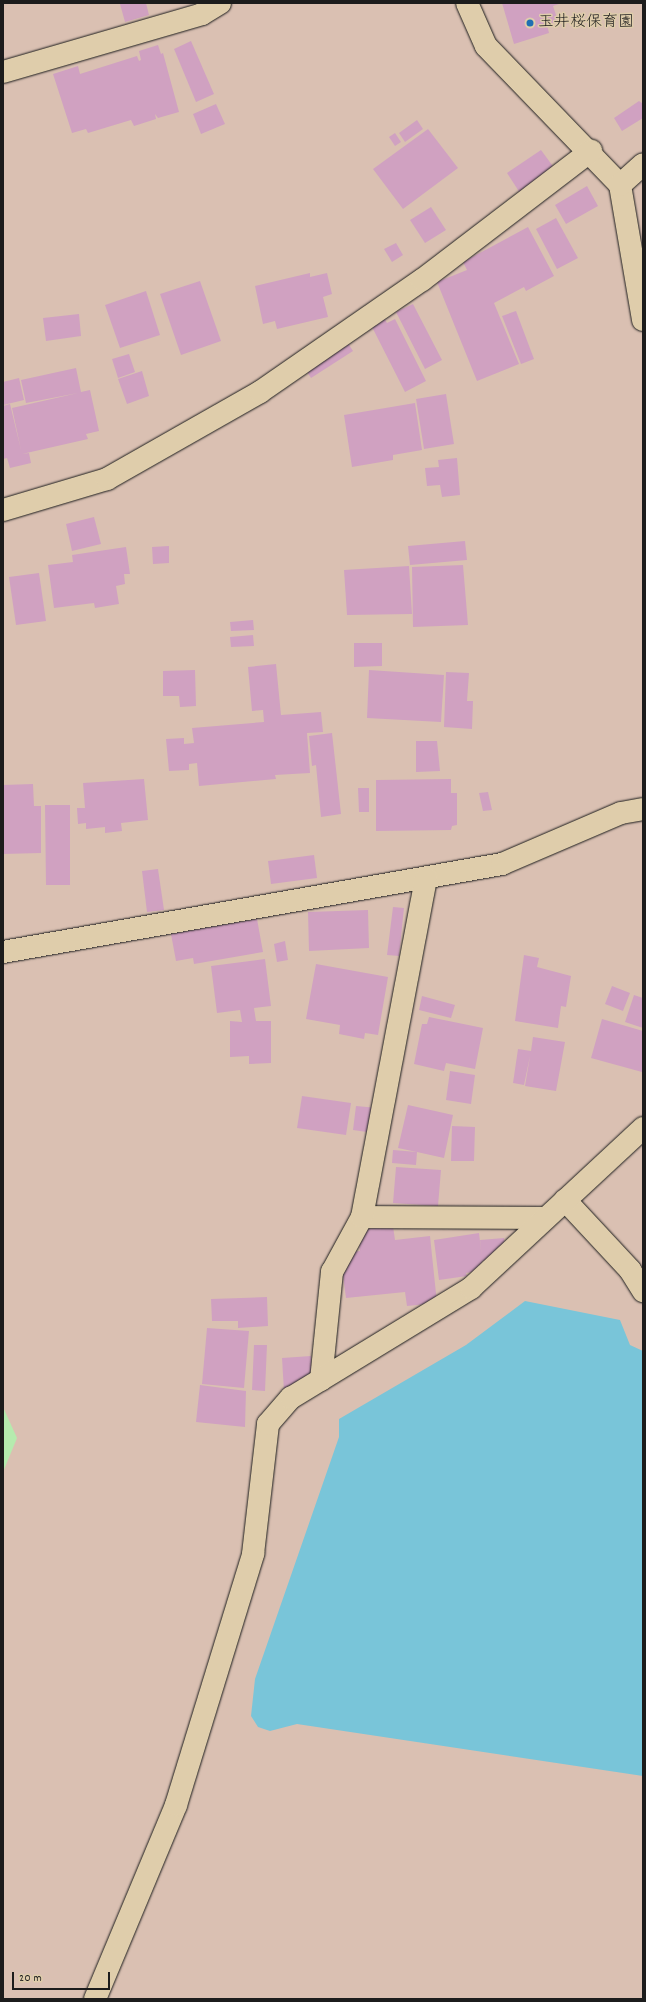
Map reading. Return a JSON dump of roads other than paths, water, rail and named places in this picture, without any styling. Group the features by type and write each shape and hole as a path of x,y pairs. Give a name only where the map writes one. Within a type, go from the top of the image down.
{"street":[{"path":"3,72 202,14 220,3"},
{"path":"467,3 486,46 591,151 620,185 643,320"},
{"path":"3,510 107,479 260,392 422,280 591,151"},
{"path":"620,185 643,164"},
{"path":"3,952 502,864 621,813 643,809"},
{"path":"321,1380 332,1272 362,1217 426,878"},
{"path":"95,1999 176,1805 253,1554 268,1424 291,1398 471,1288 643,1128"},
{"path":"565,1200 630,1270 643,1291"},
{"path":"362,1217 545,1218"}],"water":[{"path":"525,1301 620,1320 630,1345 643,1351 643,1776 297,1724 270,1731 258,1727 251,1716 255,1679 339,1437 339,1419 466,1345"}],"place":[{"name":"玉井桜保育園","path":"530,23"}]}
